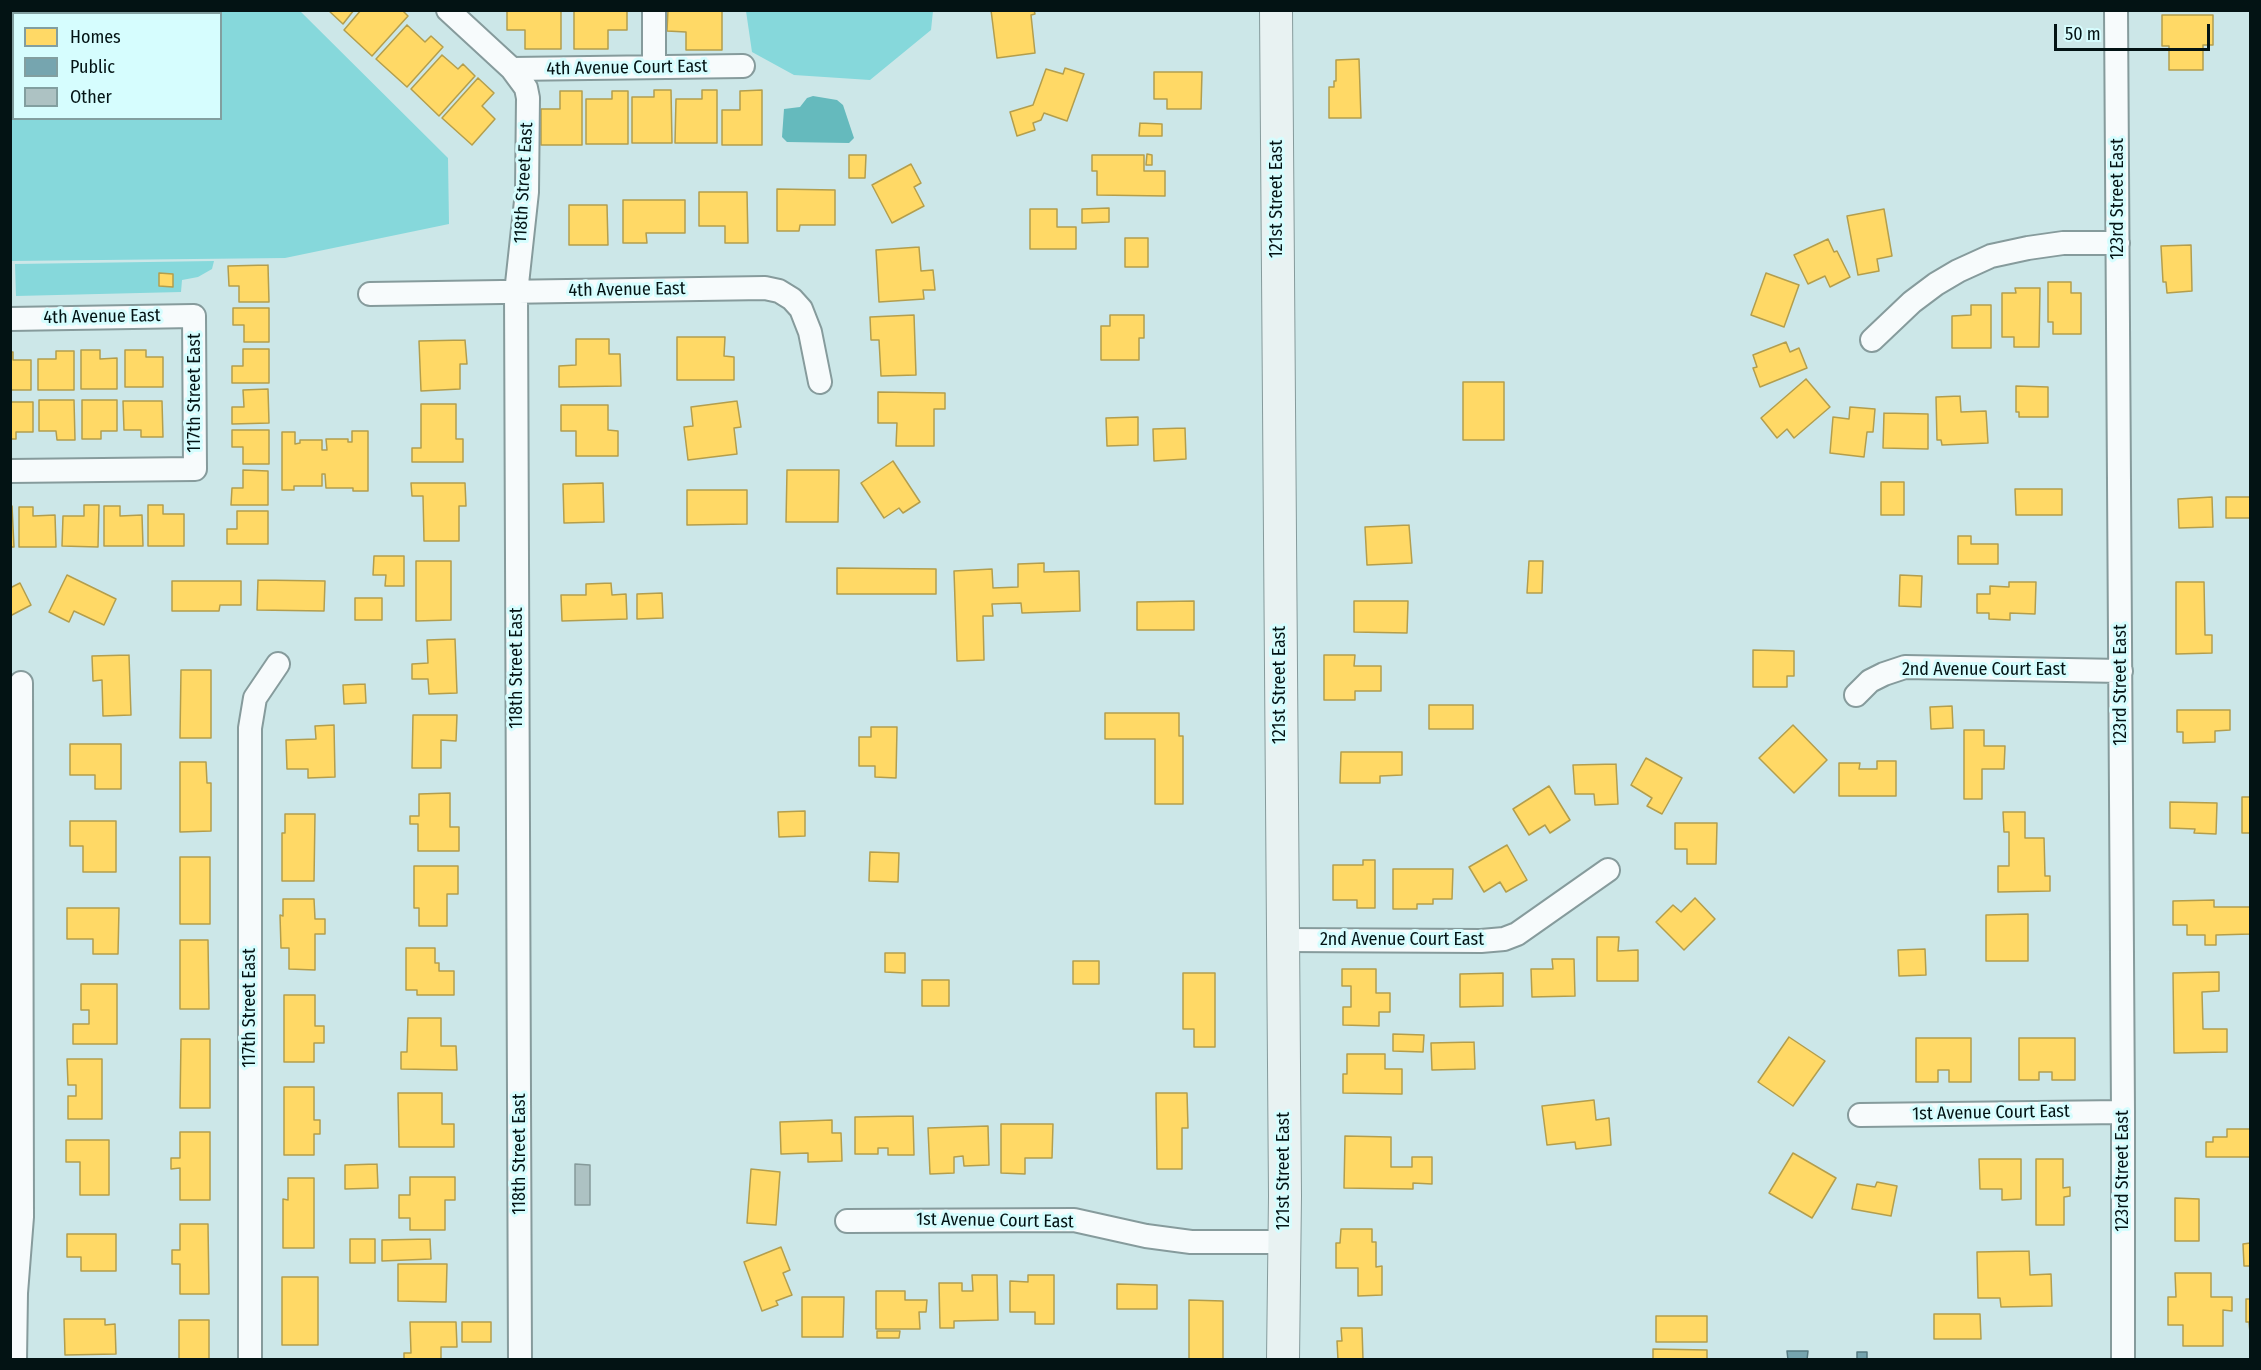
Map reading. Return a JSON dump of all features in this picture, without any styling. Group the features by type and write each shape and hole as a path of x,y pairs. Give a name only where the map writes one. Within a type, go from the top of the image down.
{"street":[{"name":"118th Street East","path":"448,10 512,69 526,88 528,98 528,174 516,293 520,1359"},
{"path":"654,10 654,67"},
{"name":"121st Street East","path":"1276,10 1285,1242 1283,1359"},
{"name":"123rd Street East","path":"2116,10 2123,1359"},
{"name":"4th Avenue Court East","path":"512,69 743,66"},
{"path":"1872,340 1912,302 1936,284 1958,270 1991,256 2063,243 2118,243"},
{"name":"4th Avenue East","path":"370,294 765,288 779,291 792,299 801,309 810,332 820,382"},
{"name":"4th Avenue East","path":"10,319 194,316"},
{"name":"117th Street East","path":"10,471 195,469 194,316"},
{"name":"117th Street East","path":"250,1359 250,728 255,698 278,664"},
{"name":"2nd Avenue Court East","path":"1856,695 1870,681 1905,667 2121,671"},
{"path":"15,1359 16,1293 22,1217 21,683"},
{"name":"2nd Avenue Court East","path":"1283,940 1481,941 1504,939 1517,934 1608,870"},
{"name":"1st Avenue Court East","path":"1860,1115 2123,1112"},
{"name":"1st Avenue Court East","path":"847,1221 1074,1220 1146,1236 1191,1242 1285,1242"}],"shaded area":[{"path":"746,10 933,11 931,30 870,80 794,75 752,52"},
{"path":"10,11 300,11 448,158 449,224 285,258 11,261"},
{"path":"813,96 837,100 843,105 854,138 849,143 787,142 782,137 784,109 800,107 807,98"},
{"path":"214,261 212,269 198,277 182,280 181,292 16,296 15,264"}],"building: Homes":[{"path":"328,10 354,10 343,24"},
{"path":"361,10 402,10 408,16 372,56 344,30"},
{"path":"507,10 561,10 561,49 525,49 525,30 507,30"},
{"path":"574,10 627,10 627,30 608,30 608,49 574,49"},
{"path":"668,10 722,10 722,50 686,50 686,32 667,31"},
{"path":"991,10 1034,10 1035,14 1031,15 1035,53 997,58"},
{"path":"2162,15 2213,15 2213,45 2203,45 2203,70 2169,70 2169,46 2162,46"},
{"path":"407,25 425,42 431,36 443,47 407,87 376,59"},
{"path":"442,55 458,69 463,64 475,76 439,116 411,89"},
{"path":"1359,59 1361,118 1329,118 1329,87 1334,87 1334,81 1336,81 1336,60"},
{"path":"1065,68 1084,74 1067,121 1044,113 1041,120 1033,123 1035,130 1017,136 1010,112 1033,105 1046,69 1063,74"},
{"path":"1154,72 1202,72 1201,109 1167,109 1167,99 1154,99"},
{"path":"478,78 494,93 482,106 495,119 472,145 442,118"},
{"path":"654,90 671,90 672,143 632,143 632,97 654,97"},
{"path":"702,90 717,90 717,143 675,143 676,99 702,99"},
{"path":"762,90 762,145 722,145 722,110 740,110 740,91"},
{"path":"560,91 582,91 582,145 541,145 541,109 560,109"},
{"path":"612,91 628,91 628,144 586,144 586,99 612,99"},
{"path":"1140,123 1162,124 1162,136 1139,136"},
{"path":"1147,154 1152,155 1152,165 1146,165"},
{"path":"849,155 866,155 865,178 849,178"},
{"path":"1092,155 1144,155 1144,171 1165,171 1165,196 1097,195 1097,171 1092,171"},
{"path":"911,164 921,183 914,187 924,206 892,223 872,185"},
{"path":"777,189 835,190 835,225 800,225 799,231 777,231"},
{"path":"699,192 747,192 748,243 725,243 725,226 699,226"},
{"path":"623,200 685,200 685,233 646,233 647,243 623,243"},
{"path":"569,205 607,205 608,245 569,245"},
{"path":"1109,208 1109,222 1082,223 1082,209"},
{"path":"1030,209 1057,209 1057,227 1076,227 1076,249 1030,249"},
{"path":"1884,209 1892,256 1877,259 1879,271 1858,275 1847,216"},
{"path":"1125,238 1148,238 1148,267 1125,267"},
{"path":"1828,239 1850,277 1830,287 1825,276 1808,284 1794,255"},
{"path":"2191,245 2192,291 2167,293 2166,282 2163,282 2161,246"},
{"path":"919,247 921,271 933,270 935,290 923,290 924,299 879,302 876,250"},
{"path":"268,265 269,302 239,302 239,286 229,286 228,266"},
{"path":"159,273 173,274 173,287 159,286"},
{"path":"1766,273 1799,285 1784,327 1751,315"},
{"path":"2048,282 2071,282 2071,293 2081,293 2081,334 2053,334 2053,322 2048,322"},
{"path":"2015,288 2040,288 2039,347 2014,347 2014,337 2002,337 2002,293 2016,293"},
{"path":"1971,305 1991,305 1991,348 1952,348 1952,316 1971,315"},
{"path":"233,308 269,308 269,342 244,342 244,325 233,325"},
{"path":"914,315 916,375 881,376 879,340 871,340 870,317"},
{"path":"1110,315 1144,315 1144,338 1139,338 1139,360 1101,360 1101,326 1110,326"},
{"path":"677,337 725,337 724,356 734,357 734,380 677,380"},
{"path":"576,339 609,339 609,354 620,354 621,386 559,387 559,366 576,365"},
{"path":"465,340 467,364 460,364 460,389 421,391 419,341"},
{"path":"1786,342 1790,352 1799,348 1807,368 1760,387 1753,368 1757,367 1753,355"},
{"path":"243,349 269,349 269,383 232,383 232,366 243,366"},
{"path":"81,350 100,350 100,359 117,358 117,389 81,389"},
{"path":"125,350 146,350 146,357 163,357 163,387 125,387"},
{"path":"56,351 74,351 74,390 38,390 38,359 56,359"},
{"path":"10,352 13,352 13,360 31,360 31,390 10,390"},
{"path":"1806,379 1830,407 1794,438 1787,429 1777,438 1761,418"},
{"path":"1463,382 1504,382 1504,440 1463,440"},
{"path":"2016,386 2048,387 2048,417 2019,417 2019,412 2016,412"},
{"path":"268,389 269,423 232,424 232,407 244,407 243,390"},
{"path":"878,392 945,393 945,409 934,409 934,446 896,446 897,423 878,423"},
{"path":"1960,396 1961,412 1986,411 1988,443 1942,445 1941,440 1937,440 1936,397"},
{"path":"39,400 74,400 75,440 57,440 56,431 39,431"},
{"path":"82,400 117,400 117,431 101,431 101,439 82,439"},
{"path":"123,401 162,401 163,437 141,437 141,430 124,430"},
{"path":"737,401 741,427 734,428 737,454 688,460 684,427 693,426 691,407"},
{"path":"10,402 33,402 33,432 16,432 16,439 10,439"},
{"path":"421,404 456,404 456,439 463,439 463,462 412,462 412,448 421,448"},
{"path":"561,405 608,405 608,430 618,431 618,456 576,456 576,431 561,431"},
{"path":"1850,407 1875,409 1873,432 1867,432 1864,457 1830,453 1833,417 1849,419"},
{"path":"1884,413 1928,414 1928,449 1883,448"},
{"path":"1138,417 1138,445 1107,446 1106,418"},
{"path":"1185,428 1186,459 1154,461 1153,429"},
{"path":"232,430 269,430 269,464 243,464 243,447 232,447"},
{"path":"352,431 368,431 368,491 353,491 353,488 326,488 325,474 322,474 322,486 294,486 294,490 282,490 282,432 295,432 295,444 300,443 300,440 322,440 322,450 327,450 326,439 348,439 348,442 352,442"},
{"path":"893,461 920,502 903,513 899,508 884,518 861,483"},
{"path":"243,470 268,471 268,505 231,505 232,488 243,488"},
{"path":"787,470 839,470 838,522 786,522"},
{"path":"1881,482 1904,482 1904,515 1881,515"},
{"path":"411,483 465,483 466,506 459,506 459,541 424,541 423,496 412,496"},
{"path":"603,483 604,522 564,523 563,484"},
{"path":"2015,489 2062,489 2062,515 2016,515"},
{"path":"687,490 747,490 747,524 687,525"},
{"path":"2212,497 2213,527 2179,528 2178,499"},
{"path":"2226,497 2250,497 2250,518 2226,518"},
{"path":"84,505 99,505 98,547 62,546 63,516 84,516"},
{"path":"148,505 163,505 163,514 184,514 184,546 148,546"},
{"path":"12,506 14,547 10,547 10,507"},
{"path":"104,506 120,506 120,516 142,515 143,546 104,546"},
{"path":"19,507 33,507 33,516 55,515 56,547 19,547"},
{"path":"237,511 268,511 268,544 227,544 227,529 237,529"},
{"path":"1409,525 1412,563 1367,565 1365,527"},
{"path":"1958,536 1971,536 1971,544 1998,544 1998,564 1958,564"},
{"path":"374,556 404,556 404,586 385,586 386,575 373,575"},
{"path":"416,561 451,561 451,620 416,621"},
{"path":"1529,561 1543,561 1542,593 1527,593"},
{"path":"1044,563 1044,572 1079,571 1080,611 1022,613 1021,603 992,604 993,616 983,616 984,660 957,661 954,571 992,569 993,588 1018,587 1018,564"},
{"path":"837,568 936,569 936,594 837,594"},
{"path":"67,575 116,599 104,625 74,611 69,622 49,612"},
{"path":"1900,575 1922,576 1921,607 1899,606"},
{"path":"258,580 325,581 324,611 257,610"},
{"path":"172,581 241,581 241,605 220,605 219,611 172,611"},
{"path":"2009,582 2036,582 2035,614 2010,613 2010,620 1989,619 1989,613 1977,613 1977,594 1990,594 1990,586 2009,587"},
{"path":"2176,582 2204,582 2205,635 2212,635 2212,653 2176,654"},
{"path":"20,583 31,605 10,616 10,588"},
{"path":"611,583 612,595 626,594 627,619 562,621 561,595 586,595 586,584"},
{"path":"662,593 663,618 637,619 637,594"},
{"path":"355,598 382,598 382,620 355,620"},
{"path":"1194,601 1194,630 1137,630 1137,602"},
{"path":"1354,601 1408,601 1407,633 1354,632"},
{"path":"455,639 457,693 429,694 428,679 412,679 412,664 428,663 427,640"},
{"path":"1753,650 1794,651 1794,676 1787,676 1787,687 1753,687"},
{"path":"129,655 131,715 103,716 102,680 93,681 92,656"},
{"path":"1324,655 1355,655 1354,666 1381,666 1381,691 1355,691 1355,700 1324,700"},
{"path":"181,670 211,670 211,738 180,738"},
{"path":"365,684 366,703 344,704 343,685"},
{"path":"1429,705 1473,705 1473,729 1429,729"},
{"path":"1952,706 1953,728 1931,729 1930,707"},
{"path":"2177,710 2230,710 2230,730 2215,731 2215,742 2183,743 2183,732 2177,732"},
{"path":"1105,713 1179,713 1179,736 1183,736 1183,804 1155,804 1155,739 1105,739"},
{"path":"413,715 457,715 456,741 441,740 441,768 412,768"},
{"path":"334,725 335,777 308,778 308,769 287,769 286,740 316,739 315,726"},
{"path":"1793,725 1827,760 1794,793 1759,758"},
{"path":"871,727 897,727 896,778 875,777 875,766 859,766 859,737 871,737"},
{"path":"1964,730 1984,730 1984,746 2005,746 2004,769 1982,769 1982,799 1964,799"},
{"path":"70,744 121,744 121,789 95,789 95,775 70,775"},
{"path":"1341,752 1402,752 1402,775 1380,776 1380,783 1340,783"},
{"path":"1646,758 1682,778 1662,814 1647,806 1652,798 1631,785"},
{"path":"1877,761 1896,761 1896,796 1839,796 1839,763 1860,763 1859,769 1877,769"},
{"path":"180,762 206,762 207,783 211,783 211,831 180,832"},
{"path":"1616,764 1618,804 1595,805 1594,794 1575,794 1573,765"},
{"path":"1549,786 1570,820 1550,833 1545,825 1529,835 1513,809"},
{"path":"450,793 450,827 459,827 459,851 418,851 418,824 410,824 410,816 419,816 419,794"},
{"path":"2242,797 2250,797 2250,833 2242,833"},
{"path":"2170,802 2217,803 2216,834 2194,833 2195,829 2170,828"},
{"path":"805,811 805,836 779,837 778,812"},
{"path":"2003,812 2025,812 2025,838 2044,838 2045,876 2050,876 2050,891 1998,892 1998,866 2009,866 2009,832 2004,832"},
{"path":"285,814 315,814 314,881 282,881 282,833 285,833"},
{"path":"70,821 116,821 116,872 83,872 83,846 70,846"},
{"path":"1675,823 1717,823 1716,864 1687,864 1687,849 1675,849"},
{"path":"1507,845 1527,880 1506,892 1500,882 1484,892 1469,867"},
{"path":"870,852 899,853 898,882 869,881"},
{"path":"180,857 210,857 210,924 180,924"},
{"path":"1363,860 1375,860 1375,908 1357,908 1357,900 1333,900 1333,865 1363,865"},
{"path":"414,866 458,866 458,894 447,894 447,926 419,926 419,908 414,908"},
{"path":"1393,869 1453,869 1452,899 1433,899 1433,904 1417,904 1417,909 1393,909"},
{"path":"1695,898 1715,919 1684,950 1656,922 1673,905 1681,912"},
{"path":"283,899 314,899 315,919 325,919 325,934 315,934 315,970 289,969 289,948 281,948 280,915 283,916"},
{"path":"2214,900 2214,907 2250,907 2250,934 2216,935 2216,945 2205,945 2205,935 2187,935 2187,925 2173,925 2173,901"},
{"path":"67,908 119,908 118,954 93,954 93,939 67,939"},
{"path":"2028,914 2028,961 1986,961 1986,915"},
{"path":"1597,937 1619,937 1618,951 1638,950 1638,981 1597,981"},
{"path":"180,940 208,940 209,1009 180,1009"},
{"path":"406,948 435,948 435,963 439,963 439,971 454,971 454,995 417,995 417,990 406,990"},
{"path":"1925,949 1926,975 1899,976 1898,950"},
{"path":"885,953 905,953 905,973 885,972"},
{"path":"1552,959 1574,959 1575,996 1532,997 1531,969 1553,969"},
{"path":"1073,961 1099,961 1099,984 1073,984"},
{"path":"1342,969 1376,969 1376,993 1390,993 1390,1012 1379,1012 1379,1026 1343,1025 1343,1007 1351,1007 1351,986 1342,986"},
{"path":"2219,972 2219,991 2202,992 2203,1029 2227,1029 2227,1052 2174,1053 2173,973"},
{"path":"1183,973 1215,973 1215,1047 1194,1047 1194,1029 1183,1029"},
{"path":"1503,973 1503,1006 1460,1007 1460,974"},
{"path":"922,980 949,980 949,1006 922,1006"},
{"path":"81,984 117,984 117,1044 73,1044 73,1024 89,1024 89,1010 81,1010"},
{"path":"284,995 315,995 315,1026 324,1026 324,1043 314,1043 314,1062 284,1062"},
{"path":"408,1018 441,1018 441,1046 456,1046 457,1070 401,1069 401,1052 407,1052"},
{"path":"1393,1034 1424,1035 1423,1052 1393,1051"},
{"path":"1789,1037 1825,1061 1793,1106 1758,1082"},
{"path":"1916,1038 1971,1038 1971,1082 1949,1082 1949,1070 1938,1070 1938,1082 1916,1082"},
{"path":"2019,1038 2075,1038 2075,1080 2052,1080 2052,1072 2039,1072 2039,1080 2019,1080"},
{"path":"181,1039 210,1039 210,1108 180,1108"},
{"path":"1474,1042 1475,1069 1432,1070 1431,1043"},
{"path":"1347,1054 1385,1054 1385,1069 1402,1069 1402,1094 1343,1093 1343,1074 1347,1074"},
{"path":"67,1059 102,1059 102,1119 68,1119 68,1096 76,1096 76,1085 68,1085"},
{"path":"284,1087 314,1087 314,1120 320,1120 320,1134 314,1134 314,1155 284,1155"},
{"path":"398,1093 442,1093 442,1124 454,1124 454,1147 399,1147"},
{"path":"1156,1093 1187,1093 1188,1128 1182,1128 1182,1169 1157,1169"},
{"path":"1594,1100 1596,1120 1609,1118 1611,1145 1576,1149 1575,1142 1547,1145 1542,1106"},
{"path":"913,1116 914,1155 888,1155 888,1148 878,1148 878,1154 855,1154 855,1117"},
{"path":"832,1120 832,1133 841,1133 842,1161 808,1162 808,1153 781,1154 780,1122"},
{"path":"1001,1124 1053,1124 1052,1158 1025,1158 1025,1174 1001,1173"},
{"path":"988,1126 989,1165 964,1166 963,1156 954,1157 954,1173 930,1174 928,1128"},
{"path":"2227,1129 2250,1129 2250,1157 2206,1157 2206,1142 2213,1142 2213,1137 2227,1137"},
{"path":"180,1132 210,1132 210,1200 180,1200 180,1168 171,1169 171,1158 180,1158"},
{"path":"1345,1136 1391,1137 1391,1167 1412,1167 1412,1157 1432,1157 1432,1184 1413,1183 1413,1189 1344,1188"},
{"path":"66,1140 109,1140 109,1195 80,1195 80,1162 66,1162"},
{"path":"1793,1153 1836,1178 1812,1218 1769,1193"},
{"path":"1979,1159 2021,1159 2021,1199 2002,1200 2002,1189 1980,1189"},
{"path":"2036,1159 2063,1159 2063,1188 2070,1187 2070,1196 2064,1197 2064,1225 2036,1225"},
{"path":"377,1164 378,1188 345,1189 345,1165"},
{"path":"751,1169 780,1172 776,1225 747,1223"},
{"path":"410,1177 455,1177 455,1200 445,1200 445,1230 410,1230 410,1218 399,1218 399,1195 410,1195"},
{"path":"288,1178 314,1178 314,1248 283,1248 283,1199 288,1200"},
{"path":"1877,1182 1897,1186 1891,1216 1852,1209 1857,1184 1875,1187"},
{"path":"2175,1198 2199,1199 2199,1241 2175,1241"},
{"path":"180,1224 208,1224 209,1294 180,1294 180,1264 172,1264 172,1250 180,1250"},
{"path":"1341,1229 1372,1229 1372,1242 1376,1242 1376,1267 1382,1266 1382,1295 1358,1296 1358,1268 1336,1268 1336,1243 1340,1243"},
{"path":"67,1234 116,1234 116,1271 81,1271 81,1257 67,1257"},
{"path":"350,1239 375,1239 375,1263 350,1263"},
{"path":"430,1239 431,1259 382,1261 382,1240"},
{"path":"2250,1243 2250,1266 2244,1266 2243,1244"},
{"path":"781,1247 790,1270 783,1273 792,1295 776,1301 778,1305 762,1311 744,1262"},
{"path":"2029,1251 2030,1275 2051,1274 2052,1306 2001,1307 2000,1298 1978,1298 1977,1252"},
{"path":"398,1264 447,1264 446,1302 398,1301"},
{"path":"2175,1273 2211,1273 2211,1297 2232,1297 2232,1311 2223,1310 2223,1346 2183,1346 2183,1325 2168,1325 2168,1297 2176,1297"},
{"path":"972,1275 997,1275 998,1320 954,1321 954,1328 940,1328 939,1283 962,1283 962,1291 973,1291"},
{"path":"1028,1275 1054,1275 1054,1324 1035,1324 1035,1312 1010,1312 1010,1281 1028,1282"},
{"path":"282,1277 318,1277 318,1345 282,1345"},
{"path":"1117,1284 1157,1285 1157,1309 1117,1309"},
{"path":"876,1291 905,1291 905,1300 927,1300 926,1312 919,1312 920,1329 876,1329"},
{"path":"802,1297 844,1297 843,1337 802,1337"},
{"path":"2246,1299 2250,1299 2250,1333 2249,1322 2246,1322"},
{"path":"1189,1300 1223,1301 1223,1360 1189,1360"},
{"path":"1934,1314 1980,1314 1981,1339 1934,1339"},
{"path":"1656,1316 1707,1316 1707,1342 1656,1342"},
{"path":"64,1319 105,1319 105,1325 115,1324 116,1354 65,1355"},
{"path":"179,1320 209,1320 209,1360 179,1360"},
{"path":"410,1322 456,1322 457,1347 441,1347 441,1360 404,1360 404,1353 411,1353"},
{"path":"462,1322 491,1322 491,1342 462,1342"},
{"path":"1341,1328 1362,1328 1363,1360 1338,1360 1337,1341 1342,1341"},
{"path":"877,1331 900,1331 899,1338 877,1338"},
{"path":"1653,1349 1707,1350 1707,1360 1653,1360"}],"building: Public":[{"path":"1787,1351 1808,1351 1807,1360 1788,1360"},
{"path":"1857,1352 1867,1352 1867,1360 1857,1360"}],"building: Other":[{"path":"575,1164 590,1165 590,1205 575,1205"}]}
